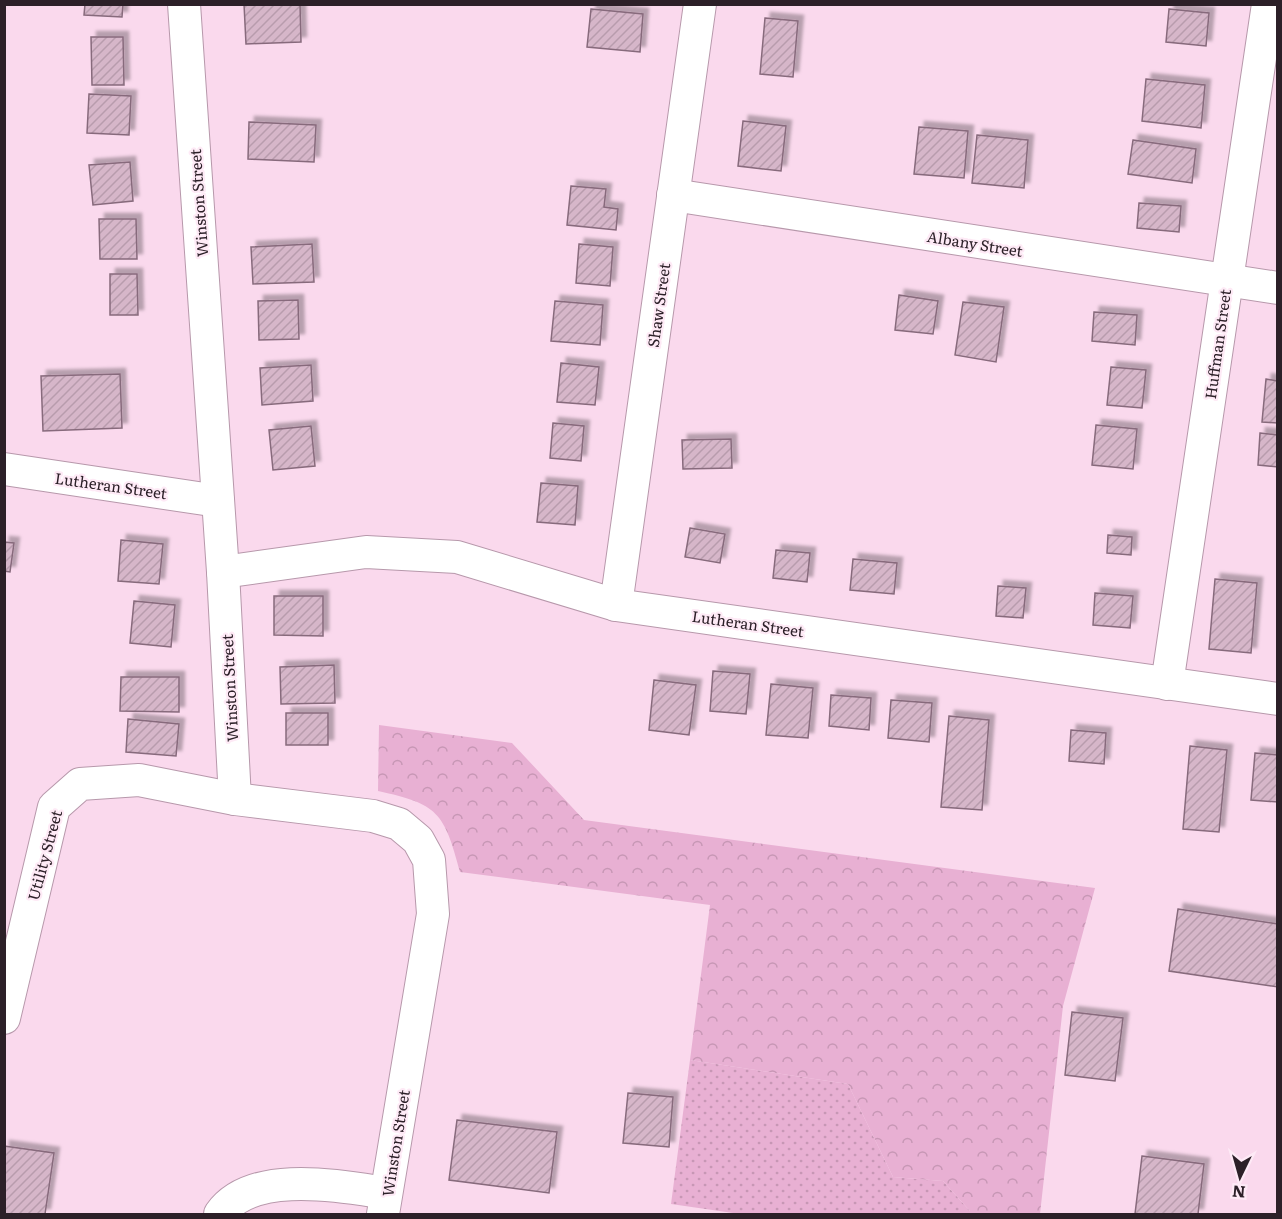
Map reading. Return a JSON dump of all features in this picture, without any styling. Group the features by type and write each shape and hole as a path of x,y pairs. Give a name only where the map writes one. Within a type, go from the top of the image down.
{"street":[{"name":"Winston Street","path":"184,4 223,572 234,798 373,816 399,824 418,840 429,860 433,914 384,1204"},
{"name":"Shaw Street","path":"616,605 700,4"},
{"name":"Huffman Street","path":"1167,684 1268,4"},
{"name":"Albany Street","path":"673,195 1278,288"},
{"name":"Lutheran Street","path":"4,469 218,501"},
{"name":"Lutheran Street","path":"223,572 366,552 457,556 616,605 1278,699"},
{"name":"Utility Street","path":"4,1018 54,807 81,784 139,780 234,798"},
{"path":"220,1215 247,1191 282,1184 384,1204"}],"green space":[{"path":"379,725 512,743 584,820 1095,888 1063,1006 1040,1214 970,1214 970,1211 943,1181 893,1177 848,1084 690,1060 710,905 460,872 449,836 436,814 414,801 378,791"},
{"path":"690,1060 848,1084 893,1177 943,1181 970,1211 970,1214 740,1214 671,1204"}],"building":[{"path":"85,4 123,4 122,17 84,15"},
{"path":"244,4 300,4 301,42 246,44"},
{"path":"591,9 643,14 640,52 587,47"},
{"path":"1169,9 1209,13 1206,46 1166,42"},
{"path":"765,18 798,21 793,77 760,74"},
{"path":"91,37 123,37 124,85 92,85"},
{"path":"1146,79 1205,85 1201,128 1142,121"},
{"path":"89,94 131,96 129,135 87,133"},
{"path":"743,121 786,126 781,171 738,166"},
{"path":"249,122 316,125 314,162 248,159"},
{"path":"919,127 968,131 964,178 914,174"},
{"path":"977,135 1028,140 1024,188 972,183"},
{"path":"1133,140 1196,149 1192,183 1128,174"},
{"path":"130,162 133,201 93,205 89,165"},
{"path":"571,186 606,189 604,207 618,209 616,230 567,225"},
{"path":"1139,203 1181,206 1179,232 1137,228"},
{"path":"99,219 136,219 137,259 100,259"},
{"path":"312,244 314,282 253,284 251,247"},
{"path":"579,244 613,247 610,286 576,283"},
{"path":"110,274 137,274 138,315 110,315"},
{"path":"899,295 938,301 933,334 895,330"},
{"path":"298,300 299,339 259,340 258,301"},
{"path":"555,301 603,305 600,345 551,341"},
{"path":"963,302 1004,307 996,362 955,355"},
{"path":"1094,312 1137,315 1135,345 1092,341"},
{"path":"561,363 599,367 595,405 557,402"},
{"path":"311,365 313,401 262,405 260,368"},
{"path":"1111,367 1146,370 1142,408 1107,405"},
{"path":"120,374 122,428 43,431 41,376"},
{"path":"1266,379 1278,381 1278,423 1262,422"},
{"path":"553,423 584,426 581,461 550,458"},
{"path":"1096,425 1137,429 1133,469 1092,465"},
{"path":"311,426 315,466 273,470 269,430"},
{"path":"1260,433 1278,435 1278,467 1258,465"},
{"path":"731,439 732,468 683,469 682,440"},
{"path":"541,483 578,486 575,525 537,522"},
{"path":"690,528 725,534 720,563 685,557"},
{"path":"1108,535 1132,537 1131,555 1107,553"},
{"path":"121,540 163,544 159,584 118,581"},
{"path":"4,542 14,543 10,572 4,571"},
{"path":"776,550 810,553 807,582 773,578"},
{"path":"853,559 897,563 894,594 850,590"},
{"path":"1215,579 1257,583 1251,653 1209,649"},
{"path":"998,586 1026,588 1023,618 996,616"},
{"path":"1095,593 1133,596 1130,628 1093,625"},
{"path":"274,596 323,596 323,636 274,635"},
{"path":"134,601 175,605 171,647 130,643"},
{"path":"334,665 335,703 281,704 280,667"},
{"path":"713,671 750,674 746,714 710,711"},
{"path":"121,677 179,677 179,712 120,711"},
{"path":"654,680 696,685 689,735 649,730"},
{"path":"771,684 813,688 808,738 766,735"},
{"path":"831,695 871,698 869,730 829,726"},
{"path":"891,700 932,703 929,742 888,738"},
{"path":"286,713 328,713 328,745 286,745"},
{"path":"949,716 989,720 982,810 941,807"},
{"path":"128,719 179,724 176,756 126,752"},
{"path":"1071,730 1106,733 1104,764 1069,761"},
{"path":"1190,746 1227,750 1219,832 1183,829"},
{"path":"1255,753 1278,755 1278,802 1251,800"},
{"path":"1178,909 1278,924 1278,987 1169,971"},
{"path":"1072,1012 1123,1018 1115,1081 1065,1075"},
{"path":"628,1093 673,1097 669,1147 623,1143"},
{"path":"457,1120 557,1132 549,1193 449,1180"},
{"path":"4,1146 54,1153 45,1214 4,1214"},
{"path":"1142,1156 1204,1164 1198,1214 1135,1214"}]}
